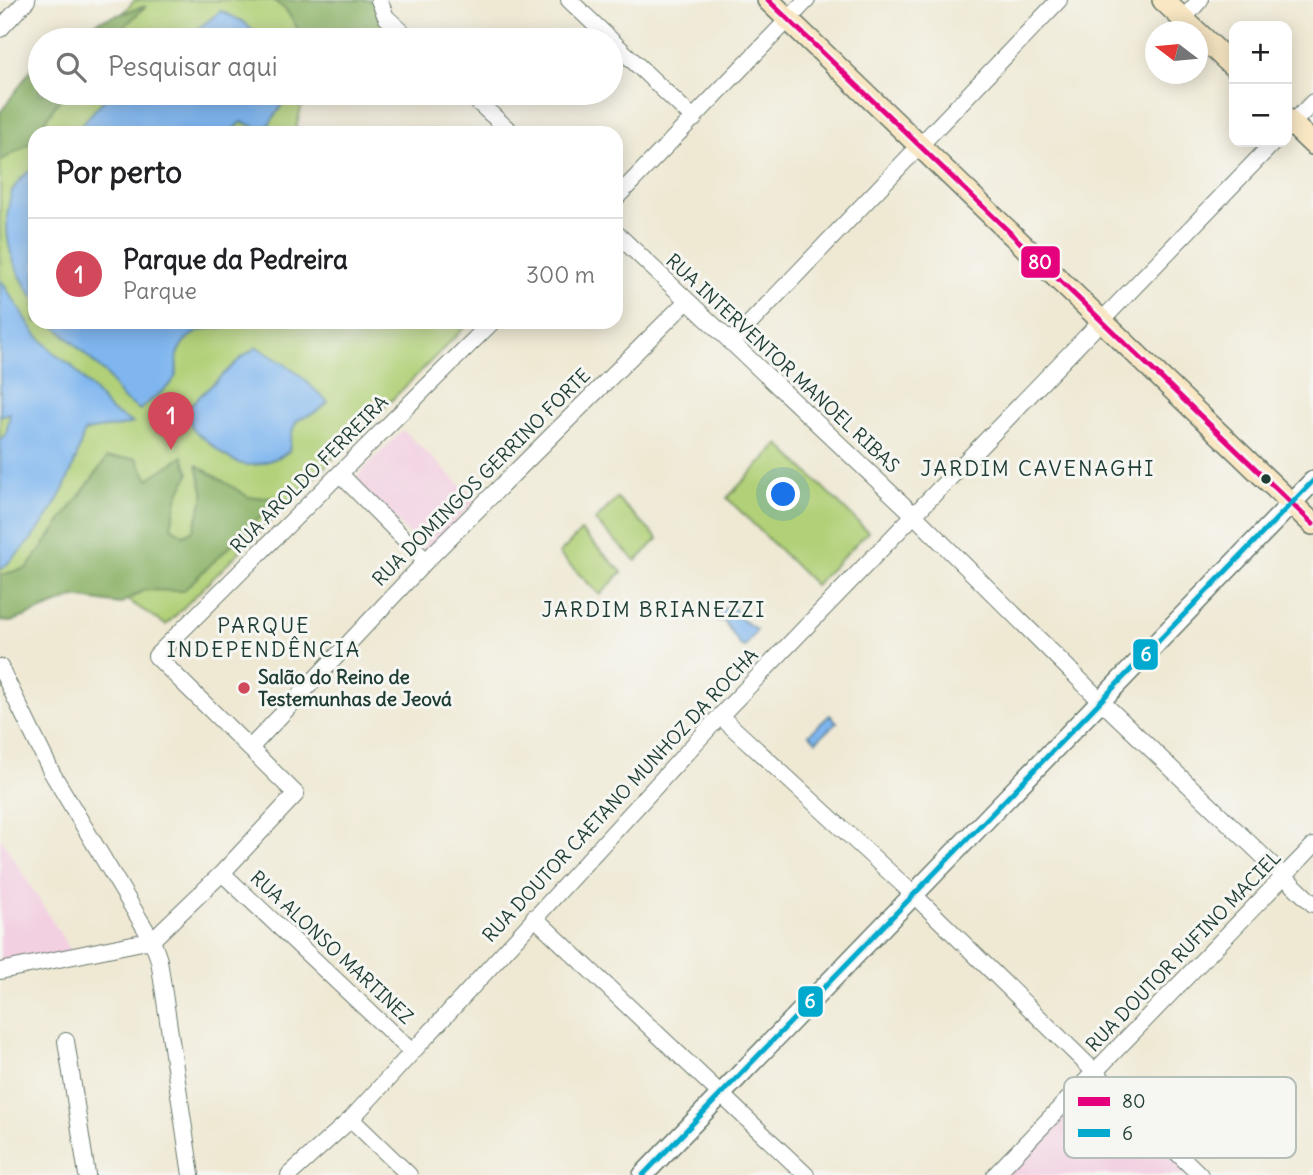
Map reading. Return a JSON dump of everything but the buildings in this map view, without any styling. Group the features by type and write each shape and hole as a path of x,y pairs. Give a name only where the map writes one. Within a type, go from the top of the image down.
{"main road":[{"path":"768,0 1313,524"},
{"path":"1163,0 1229,62"},
{"path":"1292,127 1313,144"}],"street":[{"path":"0,29 27,0"},
{"path":"379,0 386,16 398,28"},
{"path":"569,0 598,28"},
{"path":"623,191 807,0"},
{"path":"731,343 1059,0"},
{"path":"1184,18 1200,0"},
{"path":"623,51 694,119"},
{"path":"1292,120 1313,102"},
{"path":"481,105 504,126"},
{"name":"RUA DOUTOR CAETANO MUNHOZ DA ROCHA","path":"289,1175 351,1119 720,716 1269,147"},
{"name":"RUA INTERVENTOR MANOEL RIBAS","path":"623,240 914,515 1101,701 1313,904"},
{"name":"RUA DOMINGOS GERRINO FORTE","path":"251,747 426,561 687,302"},
{"name":"RUA AROLDO FERREIRA","path":"251,747 156,656 485,329"},
{"path":"340,474 426,561"},
{"path":"643,1175 719,1093 1313,481"},
{"path":"0,667 52,773 152,940 159,960 191,1175"},
{"path":"720,716 913,894 1100,1077"},
{"path":"0,971 152,940 222,873 296,794 251,747"},
{"name":"RUA DOUTOR RUFINO MACIEL","path":"1090,1077 1313,846"},
{"name":"RUA ALONSO MARTINEZ","path":"222,873 412,1052"},
{"path":"534,917 806,1175"},
{"path":"66,1041 87,1175"},
{"name":"RUA DOUTOR RUFINO MACIEL","path":"995,1175 1064,1104"},
{"path":"351,1119 410,1175"},
{"path":"1183,1158 1200,1175"}],"shaded area":[{"path":"403,430 476,500 427,552 354,479"},
{"path":"0,837 74,956 0,970"},
{"path":"1064,1108 1064,1158 1179,1158 1196,1175 1000,1175"}],"green space":[{"path":"135,0 284,0 302,28 109,28"},
{"path":"273,0 375,0 384,24 380,28 297,28 286,10"},
{"path":"146,6 123,28 89,28 99,21"},
{"path":"28,74 28,105 56,105 41,126 28,126 28,145 0,161 0,113"},
{"path":"38,105 302,105 297,126 28,126 28,329 463,329 166,625 95,579 0,605 0,146"},
{"path":"779,444 868,532 815,585 727,498"},
{"path":"183,456 189,474 178,495 171,527 184,535 194,529 204,495 197,465 249,497 280,498 183,591 145,590 120,604 75,597 11,622 0,621 0,575 27,568 107,458 136,458 148,479"},
{"path":"617,498 658,539 636,561 595,521"},
{"path":"581,531 622,572 600,595 559,554"}],"water":[{"path":"221,11 244,22 250,28 199,28"},
{"path":"99,105 282,105 268,126 253,126 242,122 238,126 80,126"},
{"path":"28,173 28,290 14,261 7,234 12,191"},
{"path":"0,279 28,322 28,329 33,329 56,355 71,365 111,411 133,423 84,432 71,471 53,508 29,541 0,570 0,440 6,434 10,413 0,416"},
{"path":"58,329 207,329 186,340 177,355 177,372 173,380 140,410 122,398 106,374"},
{"path":"257,347 294,370 328,402 319,410 297,421 289,451 263,463 246,465 230,459 194,431 188,407 241,358"},
{"path":"732,605 742,620 757,630 745,647 740,645 724,621 718,621 716,616"},
{"path":"830,715 837,722 816,741 809,734"}],"transit line":[{"name":"80","path":"768,0 1313,524"},
{"name":"6","path":"643,1175 1313,481"}],"place":[{"name":"Parque da Pedreira","path":"171,450"},
{"name":"Salão do Reino de Testemunhas de Jeová","path":"244,688"}],"district":[{"name":"JARDIM CAVENAGHI","path":"1038,468"},
{"name":"JARDIM BRIANEZZI","path":"654,609"},
{"name":"PARQUE INDEPENDÊNCIA","path":"264,637"}]}
